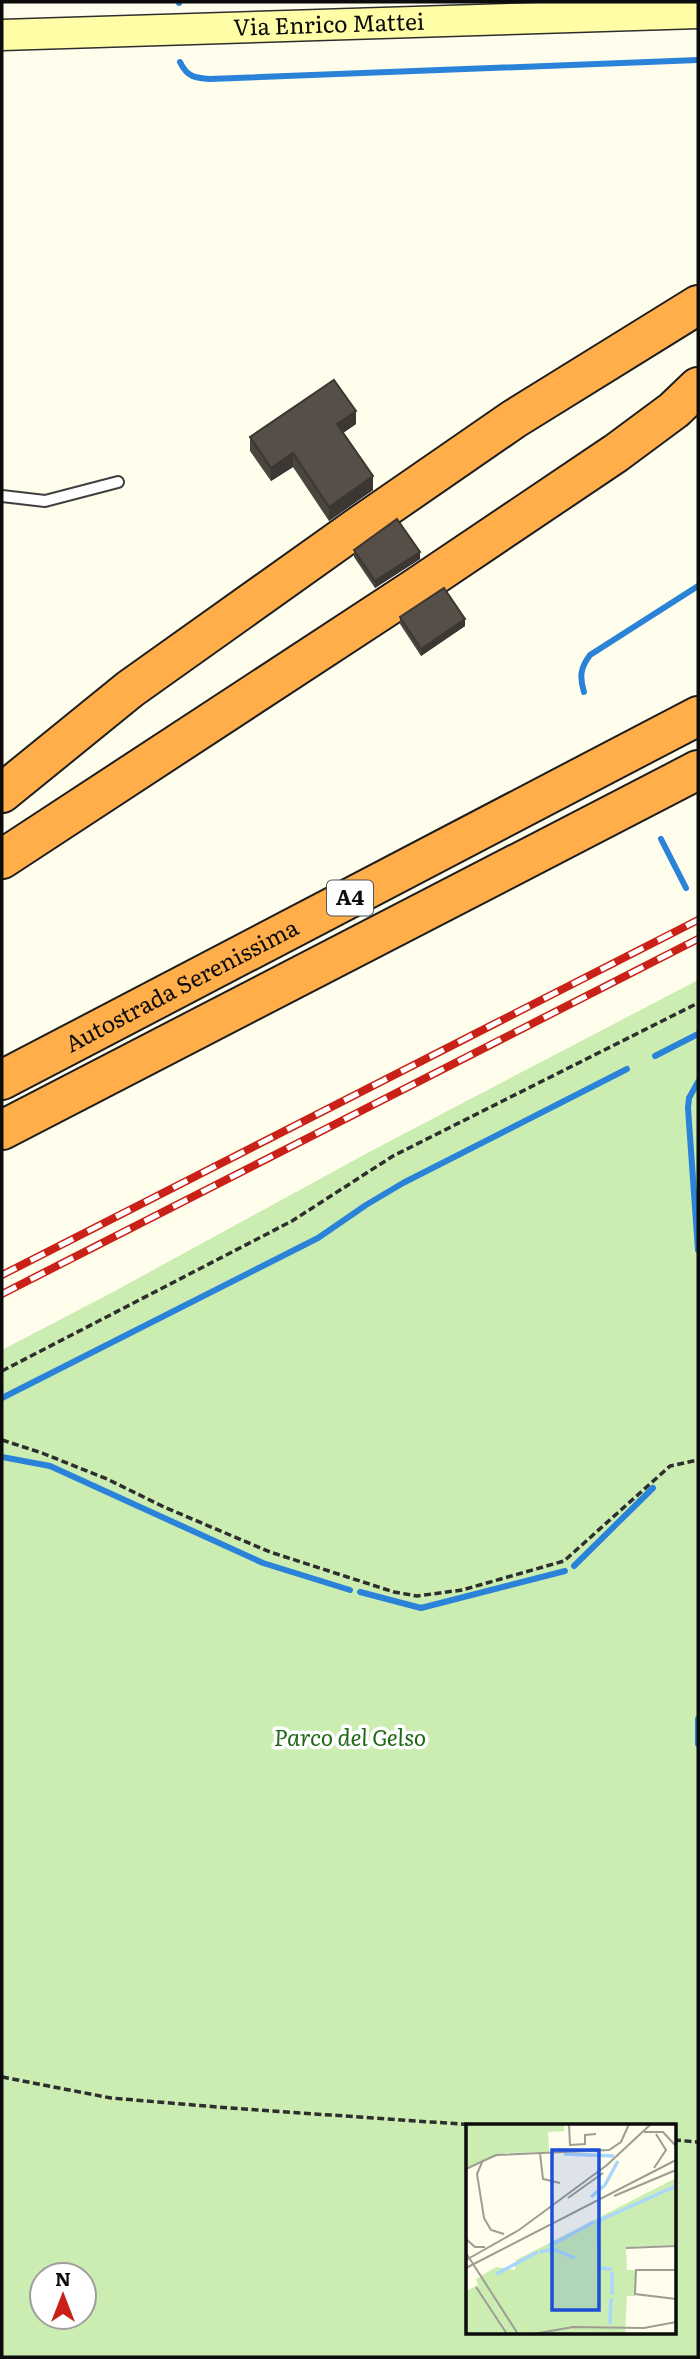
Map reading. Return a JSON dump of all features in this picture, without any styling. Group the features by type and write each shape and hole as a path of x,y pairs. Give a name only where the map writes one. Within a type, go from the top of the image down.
{"highway":[{"path":"2,793 130,689 359,526 514,419 698,305"},
{"path":"2,859 616,453 674,410 698,387"},
{"name":"Autostrada Serenissima","path":"2,1080 698,716"},
{"name":"Autostrada Serenissima","path":"2,1130 698,770"},
{"path":"551,846 698,780"}],"street":[{"name":"Via Enrico Mattei","path":"2,36 698,13"}],"lane":[{"path":"2,496 45,500 118,482"}],"path":[{"path":"2,1371 292,1221 393,1156 698,1003"},
{"path":"2,1440 107,1479 164,1507 270,1552 394,1592 416,1596 462,1590 564,1561 670,1466 697,1460"},
{"path":"2,2077 111,2098 466,2124"},
{"path":"676,2140 698,2142"}],"green space":[{"name":"Parco del Gelso","path":"698,980 698,2357 2,2357 2,1350 371,1151"}],"building":[{"path":"334,380 356,411 337,424 373,476 329,507 293,453 271,468 250,437"},
{"path":"397,519 420,552 375,581 354,550"},
{"path":"444,588 465,619 421,649 400,617"}],"waterway":[{"path":"180,62 192,76 210,79 698,60"},
{"path":"584,692 582,672 590,655 698,586"},
{"path":"661,839 686,888"},
{"path":"655,1056 698,1034"},
{"path":"2,1398 318,1238 403,1183 627,1069"},
{"path":"698,1082 689,1098 688,1108 698,1250"},
{"path":"2,1457 50,1466 263,1563 350,1590"},
{"path":"574,1566 653,1488"},
{"path":"360,1592 421,1608 565,1571"},
{"path":"698,1719 698,1744"}],"railway":[{"path":"2,1275 698,920"},
{"path":"2,1294 698,939"}]}
